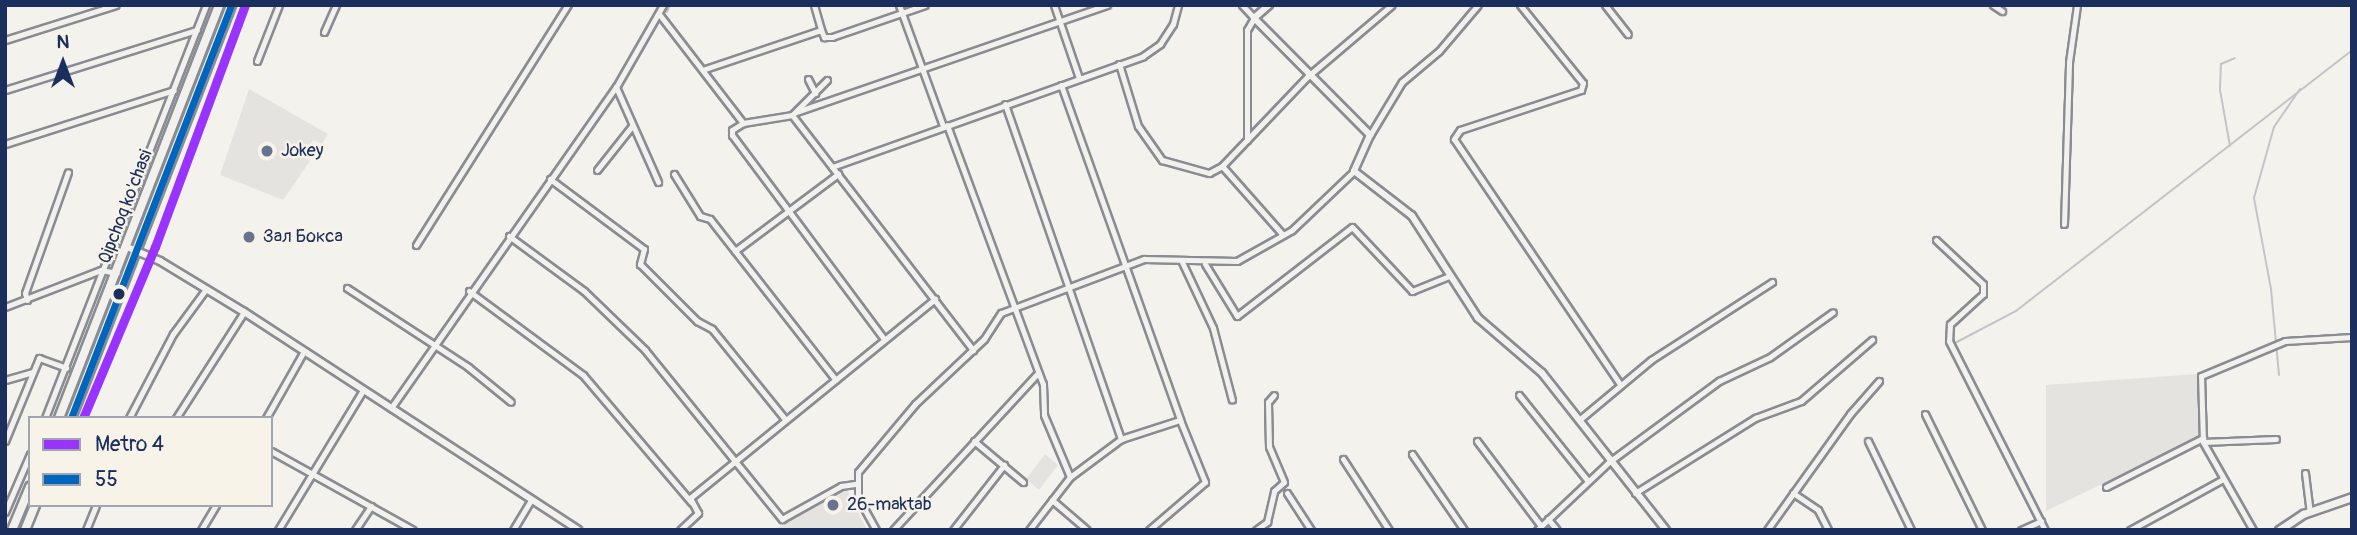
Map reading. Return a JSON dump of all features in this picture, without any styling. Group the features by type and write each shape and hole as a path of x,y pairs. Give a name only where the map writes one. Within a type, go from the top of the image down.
{"main road":[{"name":"Qipchoq ko'chasi","path":"60,416 219,5"},
{"name":"Qipchoq ko'chasi","path":"72,416 139,251 232,5"},
{"path":"12,530 28,492"},
{"path":"2279,530 2310,511 2352,497"},
{"path":"25,530 34,507"}],"street":[{"path":"5,40 116,5"},
{"path":"46,416 106,270 206,5"},
{"path":"257,61 279,5"},
{"path":"324,32 336,5"},
{"path":"416,245 568,5"},
{"path":"391,408 469,291 616,87 663,5"},
{"path":"814,5 821,30 828,39 925,5"},
{"path":"900,5 1010,306 1044,391 1044,415 1070,477"},
{"path":"1054,5 1079,78"},
{"path":"884,339 787,213 732,135 732,130 743,123 794,113 1107,5"},
{"path":"832,167 1119,64 1160,44 1173,24 1178,5"},
{"path":"1242,5 1307,77 1370,135"},
{"path":"1247,140 1247,30 1269,5"},
{"path":"1119,64 1138,126 1161,160 1209,173 1222,166 1307,77 1392,5"},
{"path":"876,530 855,484 858,472 915,404 974,350 1010,306 1149,258 1205,264 1237,261 1283,235 1354,171 1370,135 1402,82 1440,51 1478,5"},
{"path":"1520,5 1583,83 1581,90 1460,130 1454,139 1620,384"},
{"path":"1605,5 1628,34"},
{"path":"1993,5 2002,11"},
{"path":"2064,224 2069,62 2077,5"},
{"path":"659,14 705,69 743,123"},
{"path":"5,90 197,30"},
{"path":"705,69 821,30"},
{"path":"808,79 815,93"},
{"path":"794,113 827,80"},
{"path":"1061,85 1180,420 1205,482 1149,530"},
{"path":"616,87 658,182"},
{"path":"5,144 174,90"},
{"path":"1005,104 1121,439"},
{"path":"794,113 832,167 974,350"},
{"path":"597,170 632,126"},
{"path":"1222,166 1283,235"},
{"path":"1354,171 1412,216 1478,318 1542,373 1609,462 1666,530"},
{"path":"27,300 24,293 68,172"},
{"path":"674,174 700,216 710,219 836,380"},
{"path":"735,251 838,174"},
{"path":"550,179 644,249 640,264 697,321 712,329 785,419"},
{"path":"1205,264 1237,316 1352,227 1412,291 1449,276"},
{"path":"509,236 584,291 645,349 782,519 841,486 855,484"},
{"path":"1936,240 1983,284 1983,294 1950,324 1949,341 2045,530"},
{"path":"127,247 139,251 244,312 577,529"},
{"path":"1182,262 1213,328 1232,400"},
{"path":"5,307 106,270 117,273"},
{"path":"1578,420 1620,384 1772,282"},
{"path":"347,288 434,344 511,402"},
{"path":"130,416 173,334 206,289"},
{"path":"469,291 583,375 693,504"},
{"path":"680,530 698,513 690,498 935,299"},
{"path":"177,416 244,312"},
{"path":"1477,441 1539,528 1609,462 1719,381 1770,357 1833,312"},
{"path":"2253,530 2203,440 2200,379 2205,371 2285,341 2352,337"},
{"path":"1635,493 1755,418 1801,401 1872,340"},
{"path":"267,416 304,351"},
{"path":"5,441 39,358 65,368"},
{"path":"5,380 33,372"},
{"path":"893,530 1037,374"},
{"path":"1767,530 1879,381"},
{"path":"278,530 363,390"},
{"path":"1256,530 1267,522 1275,491 1284,482 1269,447 1268,400 1273,395"},
{"path":"1519,395 1588,481"},
{"path":"1925,414 1982,530"},
{"path":"1029,530 1070,477 1121,439 1180,420"},
{"path":"2106,487 2203,440 2276,439"},
{"path":"1868,441 1912,530"},
{"path":"974,442 1023,482"},
{"path":"273,452 414,530"},
{"path":"1412,454 1464,530"},
{"path":"5,512 28,459"},
{"path":"1343,459 1389,530"},
{"path":"953,530 1004,465"},
{"path":"2305,473 2310,511"},
{"path":"2130,530 2223,479"},
{"path":"1287,493 1311,530"},
{"path":"1793,493 1818,510 1828,530"},
{"path":"513,530 531,500"},
{"path":"1052,500 1087,530"},
{"path":"355,530 371,506"},
{"path":"86,530 95,507"},
{"path":"201,530 215,507"},
{"path":"1548,519 1557,530"},
{"path":"2021,530 2041,521"}],"shaded area":[{"name":"Jokey","path":"249,89 328,134 322,144 313,140 304,158 310,161 283,200 220,175"},
{"path":"2197,374 2200,437 2046,511 2046,385"},
{"path":"1045,454 1058,465 1039,490 1026,479"},
{"name":"26-maktab","path":"840,490 847,490 867,530 774,530"}],"waterway":[{"path":"667,12 670,5"},
{"path":"1955,343 2016,311 2352,50"},
{"path":"2230,146 2220,90 2221,64 2235,58"},
{"path":"2279,375 2271,289 2254,198 2274,127 2300,89"}],"metro line":[{"name":"4","path":"84,416 155,247 245,5"}],"transit line":[{"name":"55","path":"72,416 231,5"}],"place":[{"name":"Jokey","path":"267,151"},
{"name":"Зал Бокса","path":"249,237"},
{"name":"26-maktab","path":"833,505"}]}
